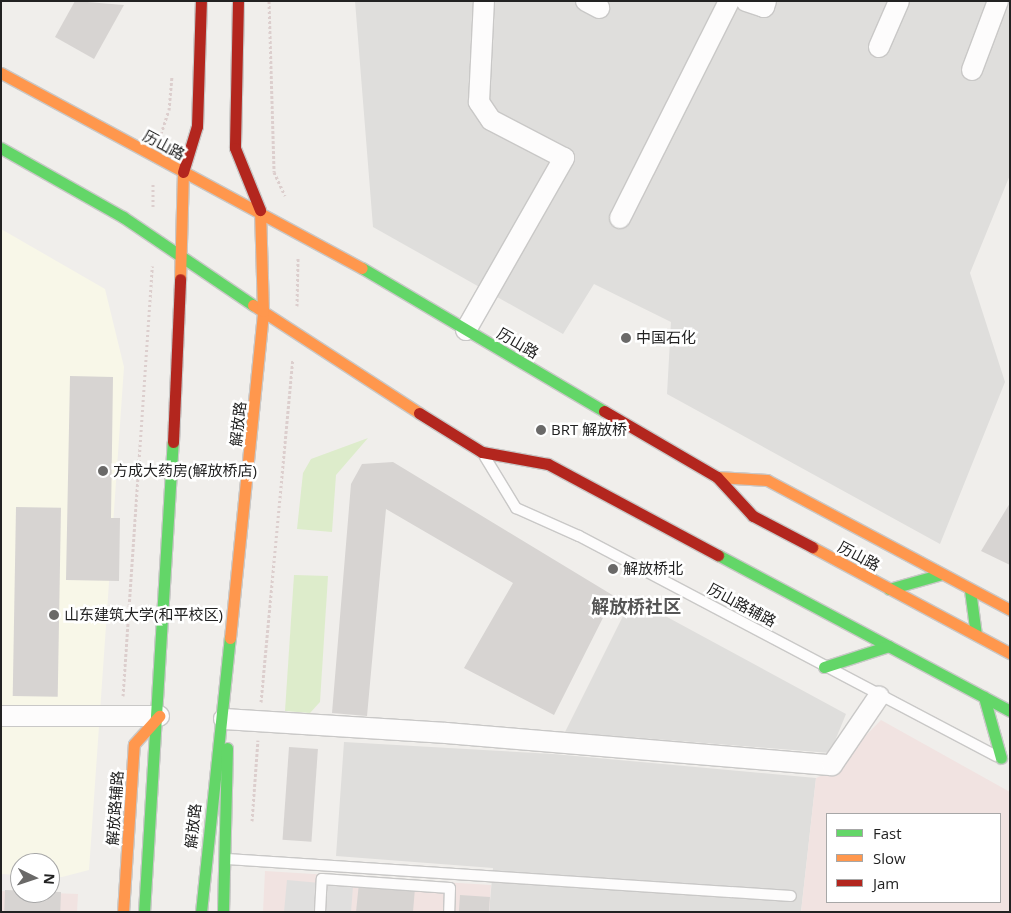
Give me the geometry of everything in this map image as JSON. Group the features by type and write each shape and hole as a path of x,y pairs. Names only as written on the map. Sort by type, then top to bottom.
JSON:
{"main road":[{"path":"144,912 159,716 182,257 183,172 197,126 201,1"},
{"name":"解放路","path":"201,912 208,823 224,719 262,311 260,210 235,148 238,1"},
{"name":"历山路","path":"1,73 183,172 260,210 717,477 753,516 1010,653"},
{"path":"1,148 123,217 334,361 482,452 548,464 1010,711"},
{"path":"717,477 767,480 1010,610"},
{"path":"889,589 942,574"},
{"path":"970,590 976,635"},
{"path":"824,667 889,646"},
{"path":"984,697 1006,758"},
{"name":"解放路辅路","path":"122,912 134,744 159,716"},
{"path":"223,912 227,859 229,773 224,719"}],"street":[{"path":"466,330 564,158 491,120 480,102 484,1"},
{"path":"620,218 730,1"},
{"path":"746,1 764,7 766,1"},
{"path":"879,47 899,1"},
{"path":"972,70 998,1"},
{"path":"1005,1 1010,3"},
{"path":"224,719 457,733 832,766 879,696"},
{"path":"1,716 159,716"}],"lane":[{"name":"历山路辅路","path":"482,452 516,508 579,536 879,696 1006,758"},
{"path":"990,600 1010,598"},
{"path":"227,859 791,896"},
{"path":"320,912 322,878 450,888 449,912"}],"path":[{"path":"122,717 153,239 153,156 169,110 173,74"}],"shaded area":[{"path":"355,1 1010,1 1010,175 970,273 1005,382 940,544 667,394 671,322 594,284 563,334 373,227"},
{"name":"山东建筑大学(和平校区)","path":"1,229 105,289 124,367 89,870 60,877 60,853 10,853 10,874 1,874"},
{"path":"632,598 846,714 830,753 565,732"},
{"path":"881,720 1010,792 1010,912 801,912 816,778 830,772"},
{"path":"344,742 553,754 816,778 801,912 489,912 493,868 336,856"},
{"path":"265,871 491,885 489,912 263,912"},
{"path":"287,880 353,886 351,912 284,912"},
{"path":"1,891 10,891 10,903 60,903 60,893 78,894 77,912 1,912"}],"green space":[{"path":"368,438 336,475 332,532 297,529 303,473 311,459"},
{"path":"294,575 328,576 320,702 310,713 285,711"}],"building":[{"path":"75,1 124,5 94,59 55,37"},
{"path":"70,376 113,377 111,518 120,518 119,581 66,580"},
{"path":"393,462 614,596 554,715 464,668 513,583 386,509 367,716 332,713 351,484 362,464"},
{"path":"1010,503 1010,565 981,551"},
{"path":"16,507 61,508 58,697 13,696"},
{"path":"289,747 318,749 311,842 283,840"},
{"path":"359,883 415,888 413,912 356,912"},
{"path":"5,890 10,890 10,903 60,903 61,892 60,912 4,912"},
{"path":"460,895 490,897 489,912 459,912"}],"traffic: fast":[{"path":"1,148 123,217 253,305"},
{"path":"362,268 604,411"},
{"path":"144,912 173,442"},
{"path":"718,555 1010,711"},
{"path":"889,589 942,574"},
{"path":"970,590 976,635"},
{"path":"201,912 230,638"},
{"path":"824,667 889,646"},
{"path":"984,697 1001,758"},
{"path":"223,912 227,748"}],"traffic: slow":[{"path":"1,73 362,268"},
{"path":"180,279 183,172"},
{"path":"230,638 263,311 260,210"},
{"path":"253,305 419,413"},
{"path":"717,477 767,480 1010,610"},
{"path":"812,547 1010,653"},
{"path":"123,912 134,744 159,716"}],"traffic: jam":[{"path":"183,172 197,126 201,1"},
{"path":"238,1 235,148 260,210"},
{"path":"173,442 180,279"},
{"path":"604,411 717,477 753,516 812,547"},
{"path":"419,413 482,452 548,464 718,555"}],"place":[{"name":"中国石化","path":"626,338"},
{"name":"BRT 解放桥","path":"541,430"},
{"name":"方成大药房(解放桥店)","path":"103,471"},
{"name":"解放桥北","path":"613,569"},
{"name":"山东建筑大学(和平校区)","path":"54,615"}],"district":[{"name":"解放桥社区","path":"636,606"}]}
